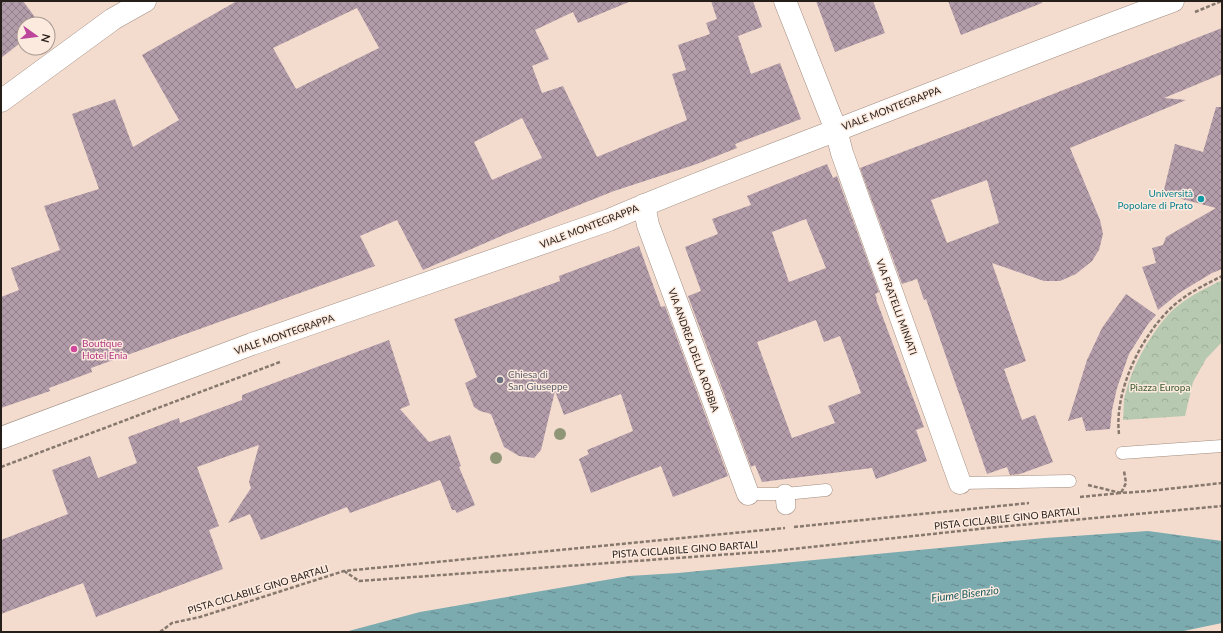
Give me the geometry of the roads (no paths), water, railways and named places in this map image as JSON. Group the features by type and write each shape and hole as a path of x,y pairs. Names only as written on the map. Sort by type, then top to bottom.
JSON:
{"street":[{"path":"1,100 113,20 145,1"},
{"name":"VIA FRATELLI MINIATI","path":"785,1 836,130 842,153 960,483"},
{"name":"VIALE MONTEGRAPPA","path":"1,438 252,344 609,220 1067,40 1173,1"},
{"name":"VIA ANDREA DELLA ROBBIA","path":"644,206 648,226 748,494"}],"lane":[{"path":"1122,453 1222,446"},
{"path":"960,483 1070,481"},
{"path":"748,494 786,499 826,490"}],"water":[{"name":"Fiume Bisenzio","path":"1148,531 1222,541 1222,623 1179,632 345,632 420,612 629,576 678,573 1045,538"}],"place":[{"name":"Università Popolare di Prato","path":"1201,199"},
{"name":"Boutique Hotel Enia","path":"74,349"},
{"name":"Chiesa di San Giuseppe","path":"500,380"}],"park label":[{"name":"Piazza Europa","path":"1160,387"}]}
